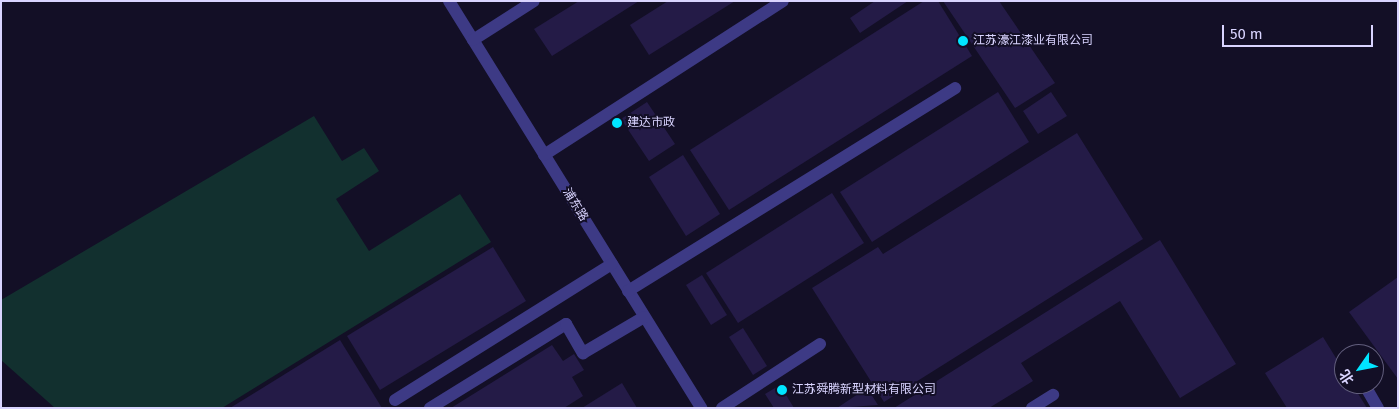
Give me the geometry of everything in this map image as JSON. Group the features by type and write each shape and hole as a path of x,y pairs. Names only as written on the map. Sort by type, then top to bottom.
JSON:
{"street":[{"name":"浦东路","path":"449,1 700,407"},
{"path":"473,40 534,1"},
{"path":"544,155 783,1"},
{"path":"628,291 955,88"},
{"path":"395,400 612,264"},
{"path":"430,408 566,324 583,353 644,317"},
{"path":"722,408 820,344"},
{"path":"1370,394 1378,408"},
{"path":"1032,408 1053,395"}],"green space":[{"path":"314,116 342,161 364,148 379,171 336,199 369,251 460,194 491,242 222,408 55,408 1,360 1,300"}],"building":[{"path":"579,1 639,1 552,56 534,29"},
{"path":"668,1 735,1 649,55 630,25"},
{"path":"875,1 908,1 860,33 850,18"},
{"path":"924,1 938,1 972,56 729,210 690,150"},
{"path":"943,1 999,1 1055,83 1015,108"},
{"path":"998,92 1029,142 872,242 840,192"},
{"path":"1051,92 1067,116 1038,134 1023,111"},
{"path":"647,102 675,144 649,161 621,119"},
{"path":"1077,133 1143,239 884,402 812,288 878,247 883,254"},
{"path":"683,155 720,214 686,236 649,177"},
{"path":"832,193 864,243 738,323 706,273"},
{"path":"1160,240 1236,364 1180,398 1120,301 1021,363 1033,381 989,408 894,408"},
{"path":"493,247 526,301 380,390 347,336"},
{"path":"702,275 727,315 711,325 686,285"},
{"path":"1398,277 1398,379 1384,360 1384,344 1372,344 1349,312"},
{"path":"743,328 767,366 753,375 729,337"},
{"path":"1323,337 1334,355 1334,394 1358,394 1367,408 1287,408 1265,373"},
{"path":"340,340 382,408 230,408"},
{"path":"552,345 563,361 574,354 584,370 572,377 583,396 564,408 451,408"},
{"path":"622,383 637,408 582,408"},
{"path":"780,385 794,408 774,408 765,394"},
{"path":"867,388 878,405 837,408"}],"place":[{"name":"江苏濠江漆业有限公司","path":"963,41"},
{"name":"建达市政","path":"617,123"},
{"name":"江苏舜腾新型材料有限公司","path":"782,390"}]}
